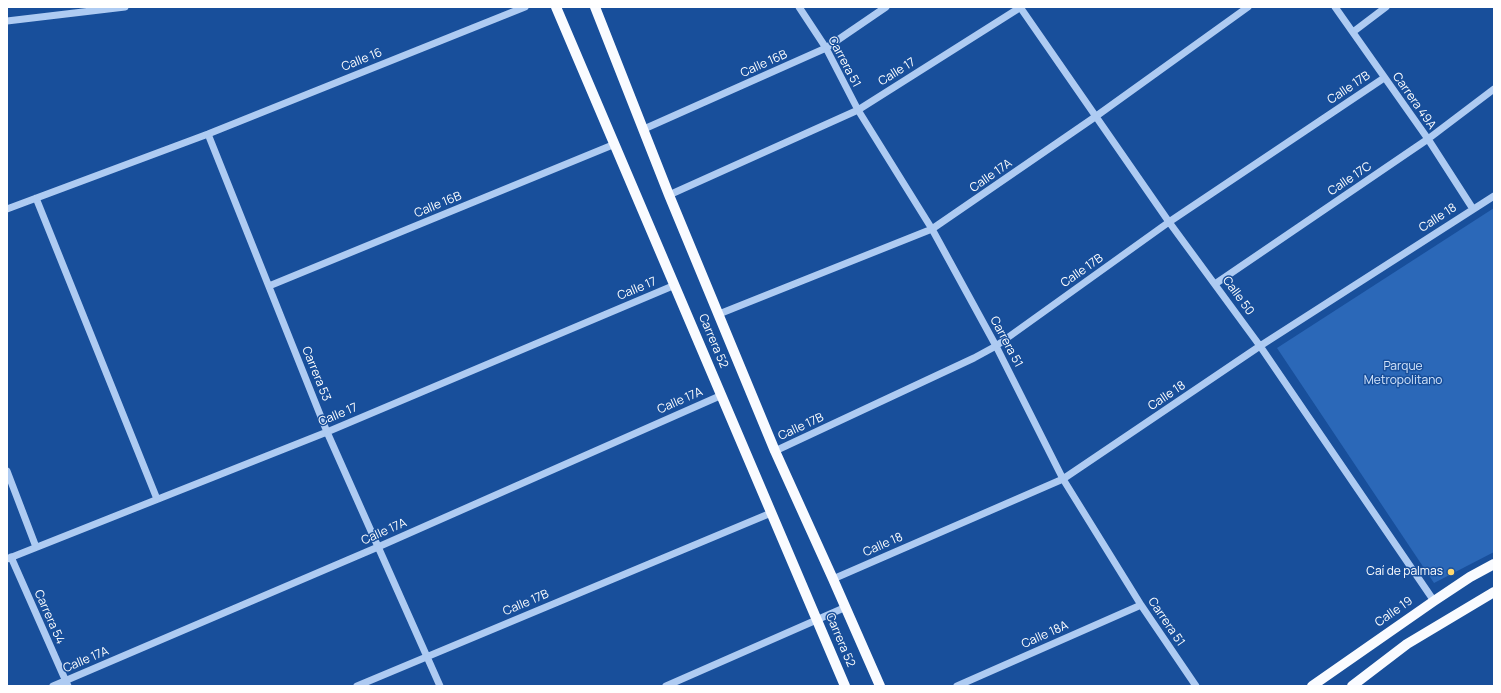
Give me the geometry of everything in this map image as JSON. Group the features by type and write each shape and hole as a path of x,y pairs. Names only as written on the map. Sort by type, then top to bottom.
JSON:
{"main road":[{"name":"Carrera 52","path":"556,7 845,686"},
{"name":"Carrera 52","path":"595,7 669,196 775,451 880,686"},
{"name":"Calle 19","path":"1312,686 1470,576 1494,564"},
{"path":"1352,686 1407,644 1494,592"}],"street":[{"path":"7,21 125,7"},
{"name":"Calle 16","path":"7,209 208,134 525,7"},
{"name":"Carrera 51","path":"799,7 826,48 858,110 932,229 996,346 1063,479 1141,605 1196,686"},
{"name":"Calle 16B","path":"644,130 826,48 886,7"},
{"name":"Calle 50","path":"1020,7 1169,222 1260,346 1434,601"},
{"name":"Calle 17","path":"669,196 858,110 1020,7"},
{"name":"Calle 17A","path":"719,314 932,229 1095,117 1248,7"},
{"name":"Carrera 49A","path":"1335,7 1428,139 1473,208"},
{"path":"1353,32 1386,7"},
{"name":"Calle 17B","path":"775,451 974,358 996,346 1169,222 1384,78"},
{"name":"Calle 17C","path":"1215,284 1428,139 1494,89"},
{"name":"Carrera 53","path":"208,134 327,432 440,686"},
{"name":"Calle 16B","path":"269,286 615,144"},
{"name":"Calle 18","path":"833,579 1063,479 1260,346 1473,208 1494,196"},
{"path":"36,198 157,499"},
{"name":"Calle 17","path":"9,558 327,432 675,285"},
{"name":"Calle 17A","path":"53,686 67,683 722,395"},
{"path":"7,471 36,547"},
{"name":"Calle 17B","path":"357,686 771,513"},
{"name":"Carrera 54","path":"9,558 67,683"},
{"name":"Calle 18A","path":"957,686 1141,605"},
{"path":"666,686 846,607"}],"green space":[{"name":"Parque Metropolitano","path":"1494,208 1494,552 1434,583 1277,348"}],"place":[{"name":"Caí de palmas","path":"1451,572"}]}
